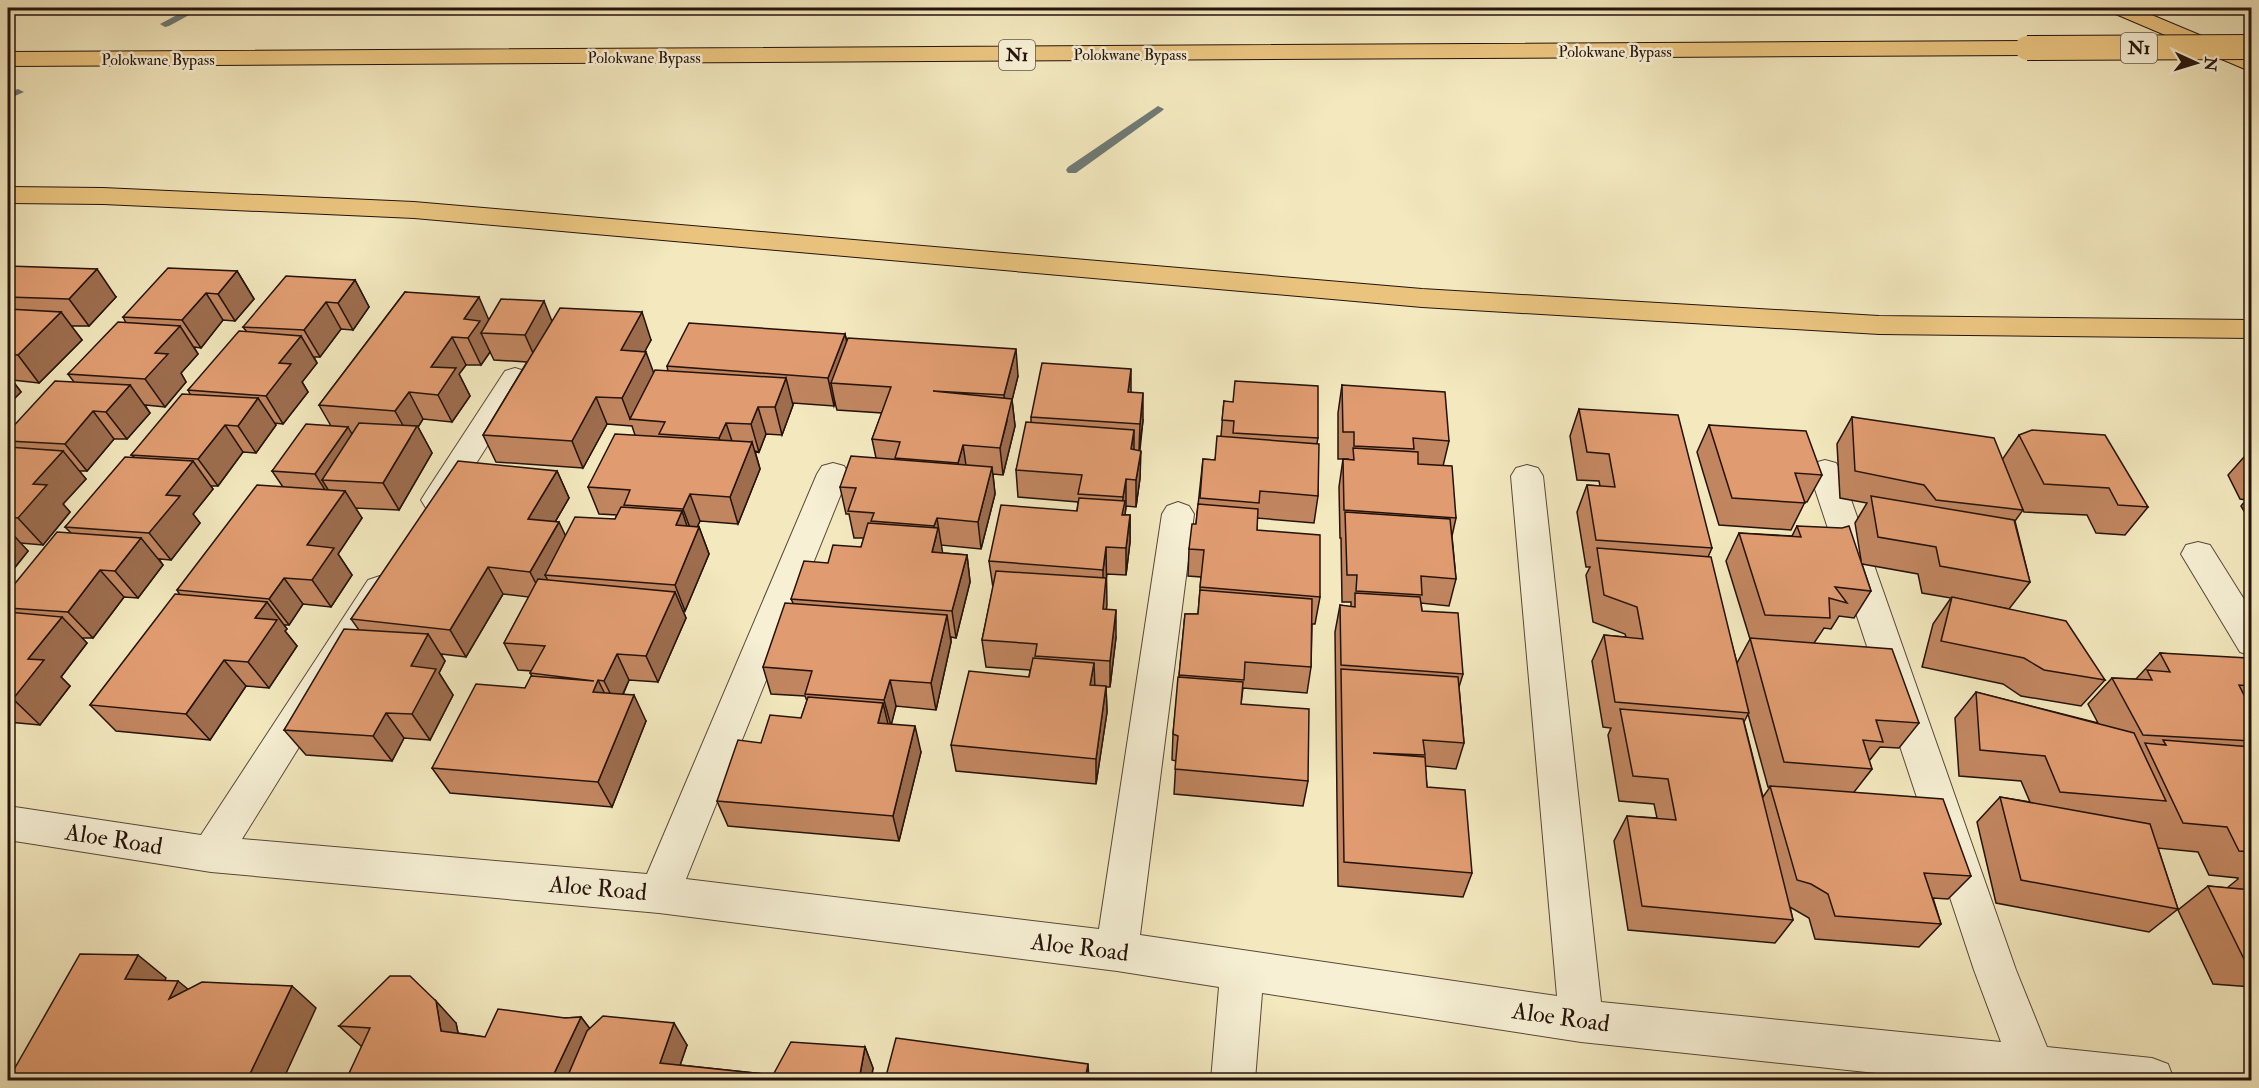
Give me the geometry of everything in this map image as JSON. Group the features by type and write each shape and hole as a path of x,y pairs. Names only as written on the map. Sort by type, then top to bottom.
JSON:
{"main road":[{"path":"2118,8 2252,65"},
{"name":"Polokwane Bypass","path":"8,59 2252,47"},
{"path":"8,195 103,196 414,210 1434,298 1879,325 2252,329"}],"street":[{"path":"420,526 515,378"},
{"path":"1825,471 1995,970 2033,1068"},
{"path":"659,894 833,474"},
{"path":"1527,476 1581,1021"},
{"path":"1117,951 1178,514"},
{"path":"2198,554 2252,642"},
{"path":"211,854 395,566"},
{"name":"Aloe Road","path":"8,823 211,854 659,894 1117,951 1581,1021 2152,1080"},
{"path":"1233,1080 1242,969"}],"building":[{"path":"8,266 97,269 69,299 8,297"},
{"path":"168,268 237,271 218,294 206,293 182,320 123,317"},
{"path":"286,276 355,280 338,303 326,302 304,330 243,327"},
{"path":"405,292 479,297 464,319 480,321 468,338 452,337 431,367 456,368 438,395 409,392 395,411 319,405"},
{"path":"501,299 544,301 525,335 481,333"},
{"path":"560,308 642,312 621,350 646,352 622,398 596,397 572,441 483,435"},
{"path":"8,309 61,312 18,355 8,354"},
{"path":"118,322 180,326 155,353 168,354 145,379 68,374"},
{"path":"689,323 845,334 828,378 667,366"},
{"path":"239,331 301,336 279,363 291,364 266,396 188,390"},
{"path":"848,338 1016,349 1004,395 933,391 1012,399 1000,448 963,445 958,463 895,458 900,442 872,439 891,387 831,383"},
{"path":"1042,363 1131,369 1128,392 1143,393 1140,424 1031,417"},
{"path":"655,370 786,378 775,407 758,407 751,424 726,423 719,438 659,434 665,422 630,419"},
{"path":"55,381 130,385 106,412 93,411 65,444 8,441 8,432"},
{"path":"1235,381 1318,386 1318,438 1233,433 1234,421 1222,420 1224,401 1233,402"},
{"path":"1342,385 1445,392 1449,441 1413,438 1414,449 1354,446 1354,432 1343,432"},
{"path":"182,394 258,398 238,426 225,425 198,459 131,455"},
{"path":"1579,409 1678,415 1712,548 1596,540 1587,485 1615,487 1609,454 1587,452"},
{"path":"1852,417 1994,438 2023,510 1936,500 1924,485 1855,471"},
{"path":"1026,422 1134,430 1131,449 1141,451 1136,480 1126,479 1123,497 1078,494 1082,475 1016,470"},
{"path":"359,423 417,426 383,483 322,480"},
{"path":"306,424 348,427 315,474 272,471"},
{"path":"1709,425 1806,431 1822,475 1795,473 1805,503 1732,498"},
{"path":"2032,430 2105,435 2148,507 2118,505 2109,488 2044,484 2019,435"},
{"path":"615,434 752,442 730,497 690,494 683,509 624,505 630,490 588,487"},
{"path":"1217,436 1319,444 1318,496 1260,491 1259,503 1200,498 1203,459 1215,460"},
{"path":"8,447 63,451 33,484 47,485 18,518 8,517"},
{"path":"1353,448 1418,452 1418,464 1452,466 1456,518 1344,510 1343,459 1354,460"},
{"path":"851,456 992,467 978,522 937,518 934,526 871,521 874,513 848,511 856,488 840,487"},
{"path":"125,457 193,461 166,495 180,496 149,533 65,527"},
{"path":"458,461 557,471 528,519 559,522 530,572 488,567 450,630 351,619"},
{"path":"257,485 345,491 307,545 334,548 312,580 284,578 269,599 177,590"},
{"path":"1871,496 2014,520 2030,582 1940,566 1936,547 1878,537"},
{"path":"1079,498 1125,501 1122,515 1130,515 1126,548 1106,547 1103,570 989,561 1001,505 1077,511"},
{"path":"1198,504 1258,509 1257,530 1320,535 1320,597 1200,587 1204,550 1189,549 1192,524 1196,524"},
{"path":"621,507 682,511 676,525 699,527 675,585 545,575 575,517 615,519"},
{"path":"1345,512 1450,519 1456,579 1421,576 1422,595 1356,591 1357,575 1347,575"},
{"path":"868,523 938,528 932,552 967,555 952,611 791,599 804,561 828,563 833,545 861,547"},
{"path":"1797,526 1842,528 1849,526 1871,591 1835,587 1847,603 1829,598 1830,618 1765,615 1739,533 1801,537"},
{"path":"57,532 141,538 115,571 100,570 68,612 8,608 8,592"},
{"path":"1597,548 1711,557 1749,713 1615,702 1604,635 1643,639 1637,607 1604,595"},
{"path":"996,571 1106,578 1103,609 1116,610 1110,661 1035,656 1037,644 982,640"},
{"path":"538,579 675,592 646,656 617,654 604,681 598,680 593,692 634,695 598,782 432,768 476,684 525,688 531,676 594,681 530,673 545,646 504,643"},
{"path":"1200,590 1312,599 1311,667 1245,662 1244,680 1179,675 1185,614 1198,614"},
{"path":"1355,593 1420,597 1422,611 1458,613 1463,674 1341,665 1340,605 1355,607"},
{"path":"175,594 267,602 255,618 277,620 248,662 224,660 186,714 90,705"},
{"path":"1952,597 2066,621 2105,680 2044,670 2024,658 1941,641"},
{"path":"785,603 947,615 931,683 890,680 884,700 805,694 812,671 763,667"},
{"path":"8,612 62,617 28,659 44,660 13,699 8,698"},
{"path":"344,629 428,634 411,666 436,669 412,714 386,713 373,736 284,730"},
{"path":"1750,638 1892,649 1919,723 1876,720 1883,742 1863,740 1872,769 1784,762"},
{"path":"2160,653 2248,658 2252,663 2252,686 2239,685 2245,697 2252,697 2252,741 2143,735 2112,678 2152,680 2147,670 2170,672"},
{"path":"1033,658 1094,663 1090,685 1106,686 1096,759 951,745 969,671 1029,677"},
{"path":"1341,669 1458,677 1464,743 1423,740 1425,755 1373,753 1425,757 1427,787 1465,790 1472,873 1344,862"},
{"path":"1178,677 1243,682 1241,704 1309,709 1308,781 1175,769 1178,736 1173,734"},
{"path":"1976,692 2134,733 2166,801 2060,792 2045,756 1980,750"},
{"path":"808,697 883,703 878,723 915,726 893,816 717,801 738,740 761,743 770,715 801,718"},
{"path":"1620,709 1743,719 1793,920 1642,906 1627,816 1676,820 1668,779 1633,776"},
{"path":"2163,740 2252,747 2252,852 2239,851 2227,827 2183,823 2145,743 2166,745"},
{"path":"1770,786 1943,799 1971,876 1924,873 1941,924 1835,916 1828,894 1811,884 1797,880"},
{"path":"2000,797 2150,824 2178,909 2021,880"},
{"path":"2208,886 2252,890 2252,962 2245,961"},
{"path":"80,954 138,955 125,979 178,981 169,999 202,982 292,986 247,1080 8,1080"},
{"path":"390,976 410,976 436,1001 441,1031 485,1037 498,1009 565,1018 581,1017 551,1080 346,1080 370,1028 339,1026"},
{"path":"603,1016 674,1023 660,1063 773,1075 791,1042 865,1047 859,1080 566,1080 587,1031"},
{"path":"896,1038 1088,1064 1085,1080 885,1080"},
{"path":"291,1078 317,1080 289,1080"}],"waterway":[{"path":"165,24 197,8"},
{"path":"8,96 18,92"},
{"path":"1072,170 1158,109"}]}
